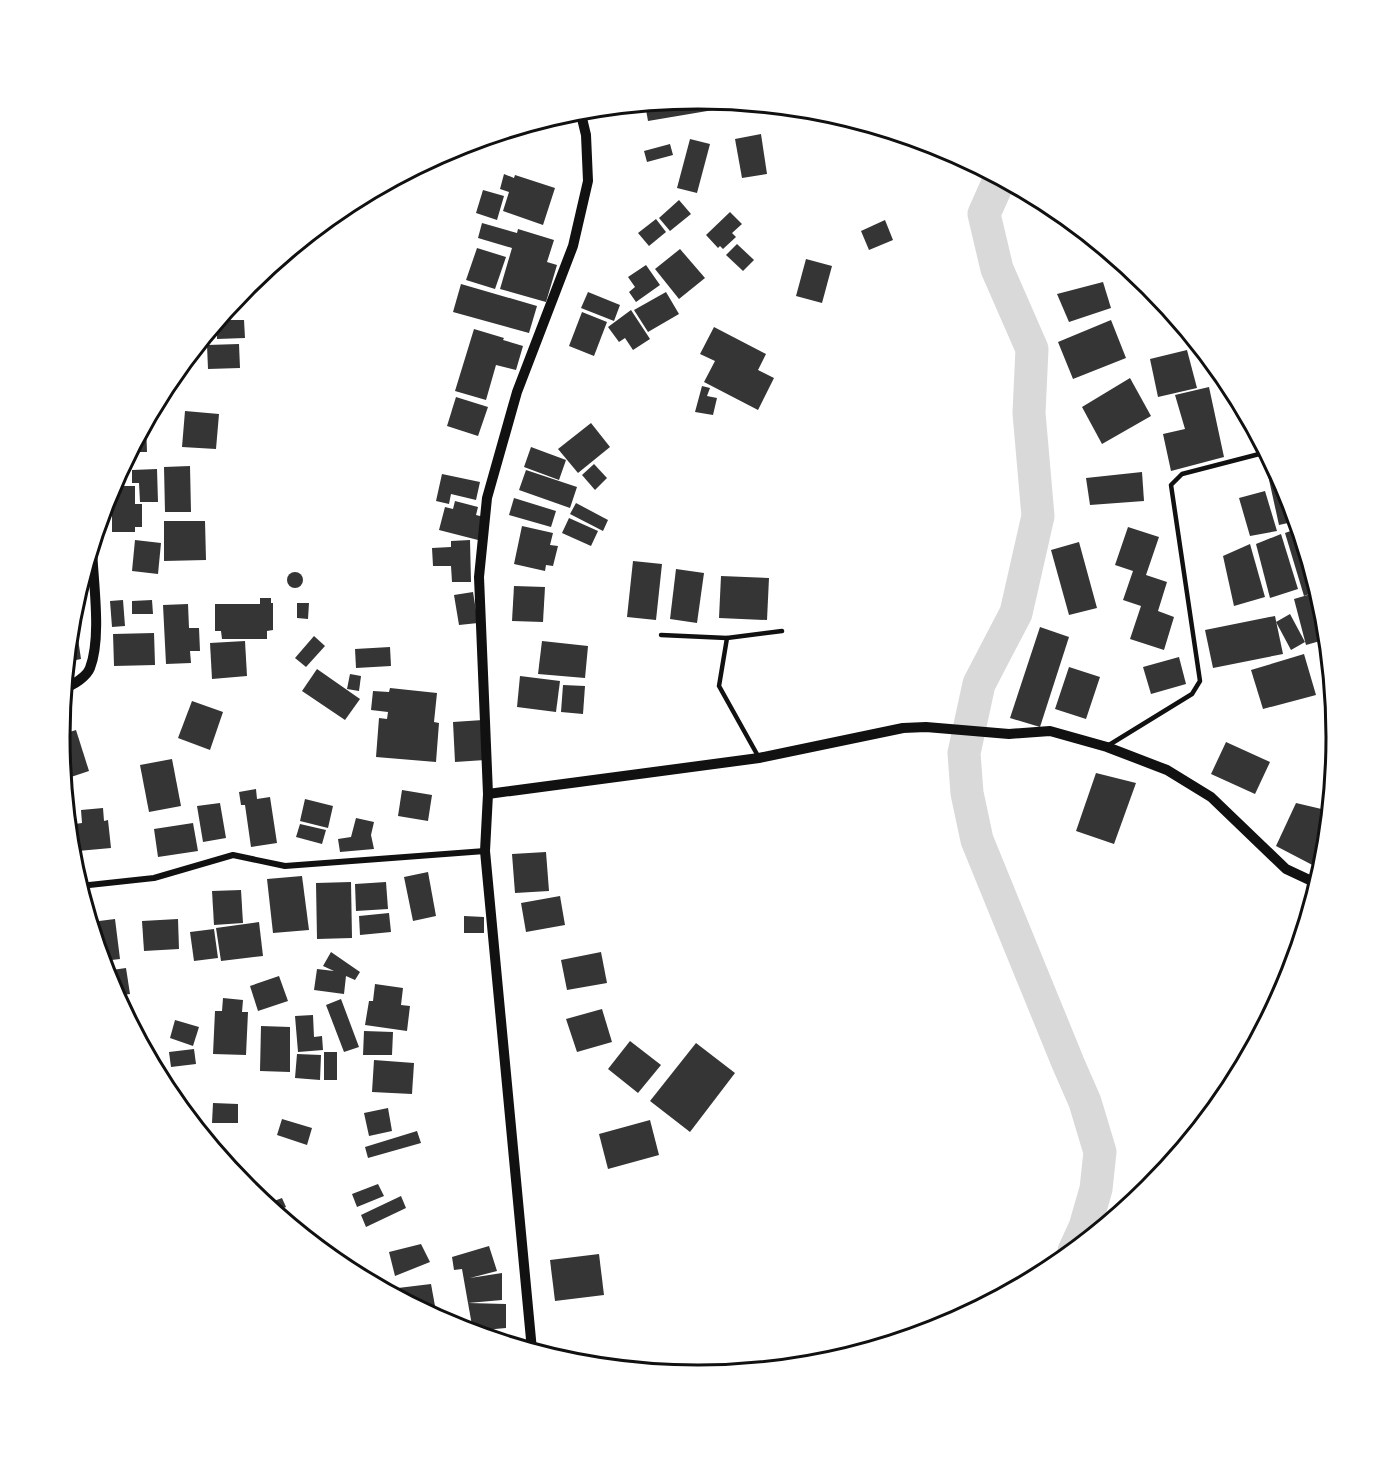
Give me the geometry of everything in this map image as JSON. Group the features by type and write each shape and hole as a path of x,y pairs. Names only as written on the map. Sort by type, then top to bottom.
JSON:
{"street":[{"path":"531,1343 485,851 488,795 479,577 488,498 517,392 573,246 588,181 586,135 582,120"},
{"path":"73,683 90,670 96,641 93,571"},
{"path":"488,795 759,758 903,728 926,727 1009,734 1050,731 1107,747 1167,770 1211,797 1286,869 1309,880"},
{"path":"89,885 154,878 233,855 285,866 485,851"}],"lane":[{"path":"1107,747 1192,694 1200,681 1171,485 1182,474 1259,454"},
{"path":"661,635 727,638 782,631"},
{"path":"727,638 719,686 759,758"}],"building":[{"path":"716,109 648,121 646,111"},
{"path":"761,134 767,174 742,178 735,139"},
{"path":"690,139 710,144 697,193 677,188"},
{"path":"670,144 673,155 647,162 644,151"},
{"path":"504,174 514,178 515,175 555,188 543,225 503,211 509,192 500,189"},
{"path":"483,190 504,196 497,220 476,213"},
{"path":"679,200 691,214 670,231 659,218"},
{"path":"730,212 742,224 732,233 736,237 723,249 720,246 718,248 706,235"},
{"path":"656,219 666,232 649,246 638,233"},
{"path":"885,220 893,240 869,250 861,231"},
{"path":"482,223 517,233 518,229 554,240 547,262 557,265 546,302 500,289 512,248 478,238"},
{"path":"737,244 754,260 743,271 726,255"},
{"path":"477,248 506,257 495,289 466,280"},
{"path":"680,249 705,278 679,299 655,269"},
{"path":"806,259 832,266 822,303 796,296"},
{"path":"646,265 660,285 636,302 629,292 635,287 628,277"},
{"path":"1103,282 1111,308 1069,322 1057,294"},
{"path":"461,284 537,306 529,333 453,312"},
{"path":"588,292 620,305 614,321 581,308"},
{"path":"666,292 679,314 648,332 634,310"},
{"path":"631,310 650,339 633,350 625,338 619,342 608,327"},
{"path":"582,312 607,322 594,356 569,346"},
{"path":"229,320 244,320 245,338 217,339 217,334"},
{"path":"1111,320 1126,358 1073,379 1058,342"},
{"path":"714,327 766,354 758,370 774,378 758,410 704,382 715,361 700,354"},
{"path":"474,329 523,346 516,370 496,365 486,400 455,391"},
{"path":"239,344 240,368 208,369 208,345"},
{"path":"1187,350 1197,388 1158,397 1150,359"},
{"path":"1130,378 1151,416 1102,444 1082,407"},
{"path":"702,386 710,388 707,396 717,398 713,415 695,412"},
{"path":"1209,387 1224,457 1171,471 1163,434 1185,429 1175,395"},
{"path":"456,397 488,407 478,436 447,426"},
{"path":"185,411 219,414 216,449 182,447"},
{"path":"591,423 610,447 578,473 558,449"},
{"path":"147,438 147,452 139,452"},
{"path":"531,447 566,460 559,480 524,467"},
{"path":"594,464 607,478 595,490 582,475"},
{"path":"190,466 191,512 165,512 164,467"},
{"path":"157,469 158,502 140,502 139,483 132,483 132,470"},
{"path":"526,470 577,487 570,508 519,490"},
{"path":"1267,470 1289,523 1279,525"},
{"path":"1142,472 1144,501 1090,505 1086,478"},
{"path":"442,474 480,482 476,500 451,494 449,504 436,501"},
{"path":"123,486 135,486 135,504 142,504 142,527 135,527 135,532 112,532 112,513"},
{"path":"1265,491 1277,531 1250,536 1239,498"},
{"path":"514,498 556,511 551,527 509,515"},
{"path":"455,501 478,507 476,515 484,517 478,540 439,530 445,507 453,509"},
{"path":"576,503 608,520 603,531 570,514"},
{"path":"569,518 598,531 591,546 562,533"},
{"path":"164,521 205,521 206,560 164,561"},
{"path":"522,526 553,533 550,545 558,546 553,566 546,565 545,571 514,564"},
{"path":"1128,527 1159,537 1146,575 1167,582 1158,611 1174,617 1164,650 1130,639 1141,606 1123,600 1133,571 1115,565"},
{"path":"1291,531 1305,574 1310,594 1304,596 1285,533"},
{"path":"1281,534 1298,589 1270,598 1256,544"},
{"path":"135,540 161,543 158,574 132,571"},
{"path":"470,540 471,582 452,582 451,566 433,566 432,548 451,547 451,541"},
{"path":"1079,542 1097,608 1069,615 1051,550"},
{"path":"1250,544 1265,597 1234,606 1223,556"},
{"path":"633,561 662,564 656,620 627,617"},
{"path":"676,569 704,573 697,623 670,619"},
{"path":"292,572 298,572 303,580 301,586 292,588 287,583 287,577"},
{"path":"721,576 769,578 767,620 719,618"},
{"path":"514,586 545,587 543,622 512,621"},
{"path":"473,592 478,623 459,625 454,595"},
{"path":"1310,594 1319,641 1306,645 1294,599"},
{"path":"260,598 271,598 271,603 273,603 273,630 267,631 267,639 222,639 221,631 215,631 215,604 260,604"},
{"path":"123,600 125,626 112,627 110,601"},
{"path":"152,600 153,614 132,614 132,601"},
{"path":"297,603 309,603 308,619 297,618"},
{"path":"188,604 189,628 199,628 200,651 190,651 191,663 166,664 163,605"},
{"path":"1290,614 1305,642 1291,650 1276,622"},
{"path":"1275,616 1283,654 1213,668 1205,630"},
{"path":"1040,627 1069,637 1040,727 1010,718"},
{"path":"154,633 155,665 114,666 113,634"},
{"path":"314,636 325,646 306,667 295,658"},
{"path":"78,641 81,659 75,660"},
{"path":"245,641 247,676 212,679 210,643"},
{"path":"542,641 588,646 585,678 538,674"},
{"path":"390,647 391,666 356,668 355,649"},
{"path":"1304,654 1316,695 1263,709 1251,670"},
{"path":"1179,657 1186,684 1151,694 1143,667"},
{"path":"1069,667 1100,677 1086,719 1055,709"},
{"path":"317,669 360,699 345,720 302,691"},
{"path":"350,674 361,676 359,691 347,689"},
{"path":"520,676 560,681 556,712 517,707"},
{"path":"563,685 585,686 583,714 561,712"},
{"path":"390,688 437,693 434,722 439,723 436,762 376,757 379,718 387,719 388,712 371,710 373,691 389,692"},
{"path":"192,701 223,712 210,750 178,738"},
{"path":"483,720 485,760 455,762 453,722"},
{"path":"76,730 89,771 72,777 70,737 70,732"},
{"path":"1226,742 1270,762 1255,794 1211,774"},
{"path":"172,759 181,806 149,812 140,765"},
{"path":"1096,773 1136,783 1114,844 1076,831"},
{"path":"256,789 257,799 270,797 277,843 251,847 245,805 241,805 239,792"},
{"path":"402,790 432,795 428,821 398,816"},
{"path":"305,799 333,806 328,828 300,821"},
{"path":"220,803 226,838 203,842 197,806"},
{"path":"1296,803 1322,809 1313,865 1276,846"},
{"path":"103,808 104,821 108,820 111,848 81,851 77,824 82,823 81,810"},
{"path":"356,818 374,822 371,835 374,849 340,852 338,839 351,837"},
{"path":"193,823 198,851 158,857 154,829"},
{"path":"300,824 326,830 322,844 296,837"},
{"path":"546,852 549,891 515,893 512,854"},
{"path":"428,872 436,916 413,921 404,877"},
{"path":"302,876 309,930 273,933 267,879"},
{"path":"351,882 352,938 317,939 316,883"},
{"path":"386,882 388,909 356,911 355,884"},
{"path":"241,890 243,923 214,925 212,891"},
{"path":"560,896 565,925 526,932 521,903"},
{"path":"389,913 391,932 360,935 359,916"},
{"path":"464,916 484,917 484,933 464,933"},
{"path":"115,919 120,959 112,960 98,921"},
{"path":"178,919 179,949 144,951 142,921"},
{"path":"259,922 263,956 221,961 216,928"},
{"path":"214,929 218,958 194,961 190,932"},
{"path":"331,952 360,972 355,980 346,976 344,994 314,990 317,969 334,971 323,966"},
{"path":"601,952 607,983 567,990 561,960"},
{"path":"126,968 130,994 126,995 115,970"},
{"path":"279,976 288,1001 258,1011 250,986"},
{"path":"375,984 403,988 401,1005 410,1006 407,1031 365,1025 369,1001 373,1001"},
{"path":"223,998 243,1000 242,1012 248,1012 246,1055 213,1054 215,1011 222,1011"},
{"path":"341,999 359,1047 344,1052 326,1005"},
{"path":"602,1009 612,1042 577,1052 566,1019"},
{"path":"313,1015 314,1037 322,1036 323,1050 298,1052 295,1016"},
{"path":"175,1020 199,1027 193,1046 170,1038"},
{"path":"261,1026 290,1027 290,1072 260,1071"},
{"path":"364,1031 393,1032 392,1055 363,1055"},
{"path":"630,1041 661,1065 638,1093 608,1069"},
{"path":"696,1043 735,1073 690,1132 650,1101"},
{"path":"194,1049 196,1064 171,1067 169,1052"},
{"path":"324,1052 337,1052 337,1080 324,1080"},
{"path":"297,1054 321,1055 320,1080 295,1078"},
{"path":"374,1060 414,1063 412,1094 372,1092"},
{"path":"213,1103 238,1104 238,1123 212,1123"},
{"path":"388,1108 392,1131 369,1136 364,1113"},
{"path":"282,1119 312,1128 307,1145 277,1135"},
{"path":"650,1120 659,1155 608,1169 599,1134"},
{"path":"417,1131 421,1143 368,1158 365,1147"},
{"path":"378,1184 384,1196 357,1207 352,1194"},
{"path":"401,1196 406,1208 366,1227 361,1215"},
{"path":"282,1198 286,1207 283,1208 275,1201"},
{"path":"421,1244 430,1262 395,1276 389,1252"},
{"path":"489,1246 497,1271 470,1278 502,1273 502,1300 468,1303 462,1269 454,1270 452,1257"},
{"path":"599,1254 604,1295 555,1301 550,1260"},
{"path":"431,1284 435,1306 421,1300 398,1288"},
{"path":"468,1303 506,1304 506,1328 490,1329 471,1322"}],"waterway":[{"path":"997,185 984,214 997,269 1032,349 1029,413 1038,516 1016,613 979,684 964,753 967,793 977,840 1085,1102 1100,1152 1096,1189 1082,1235"}]}
